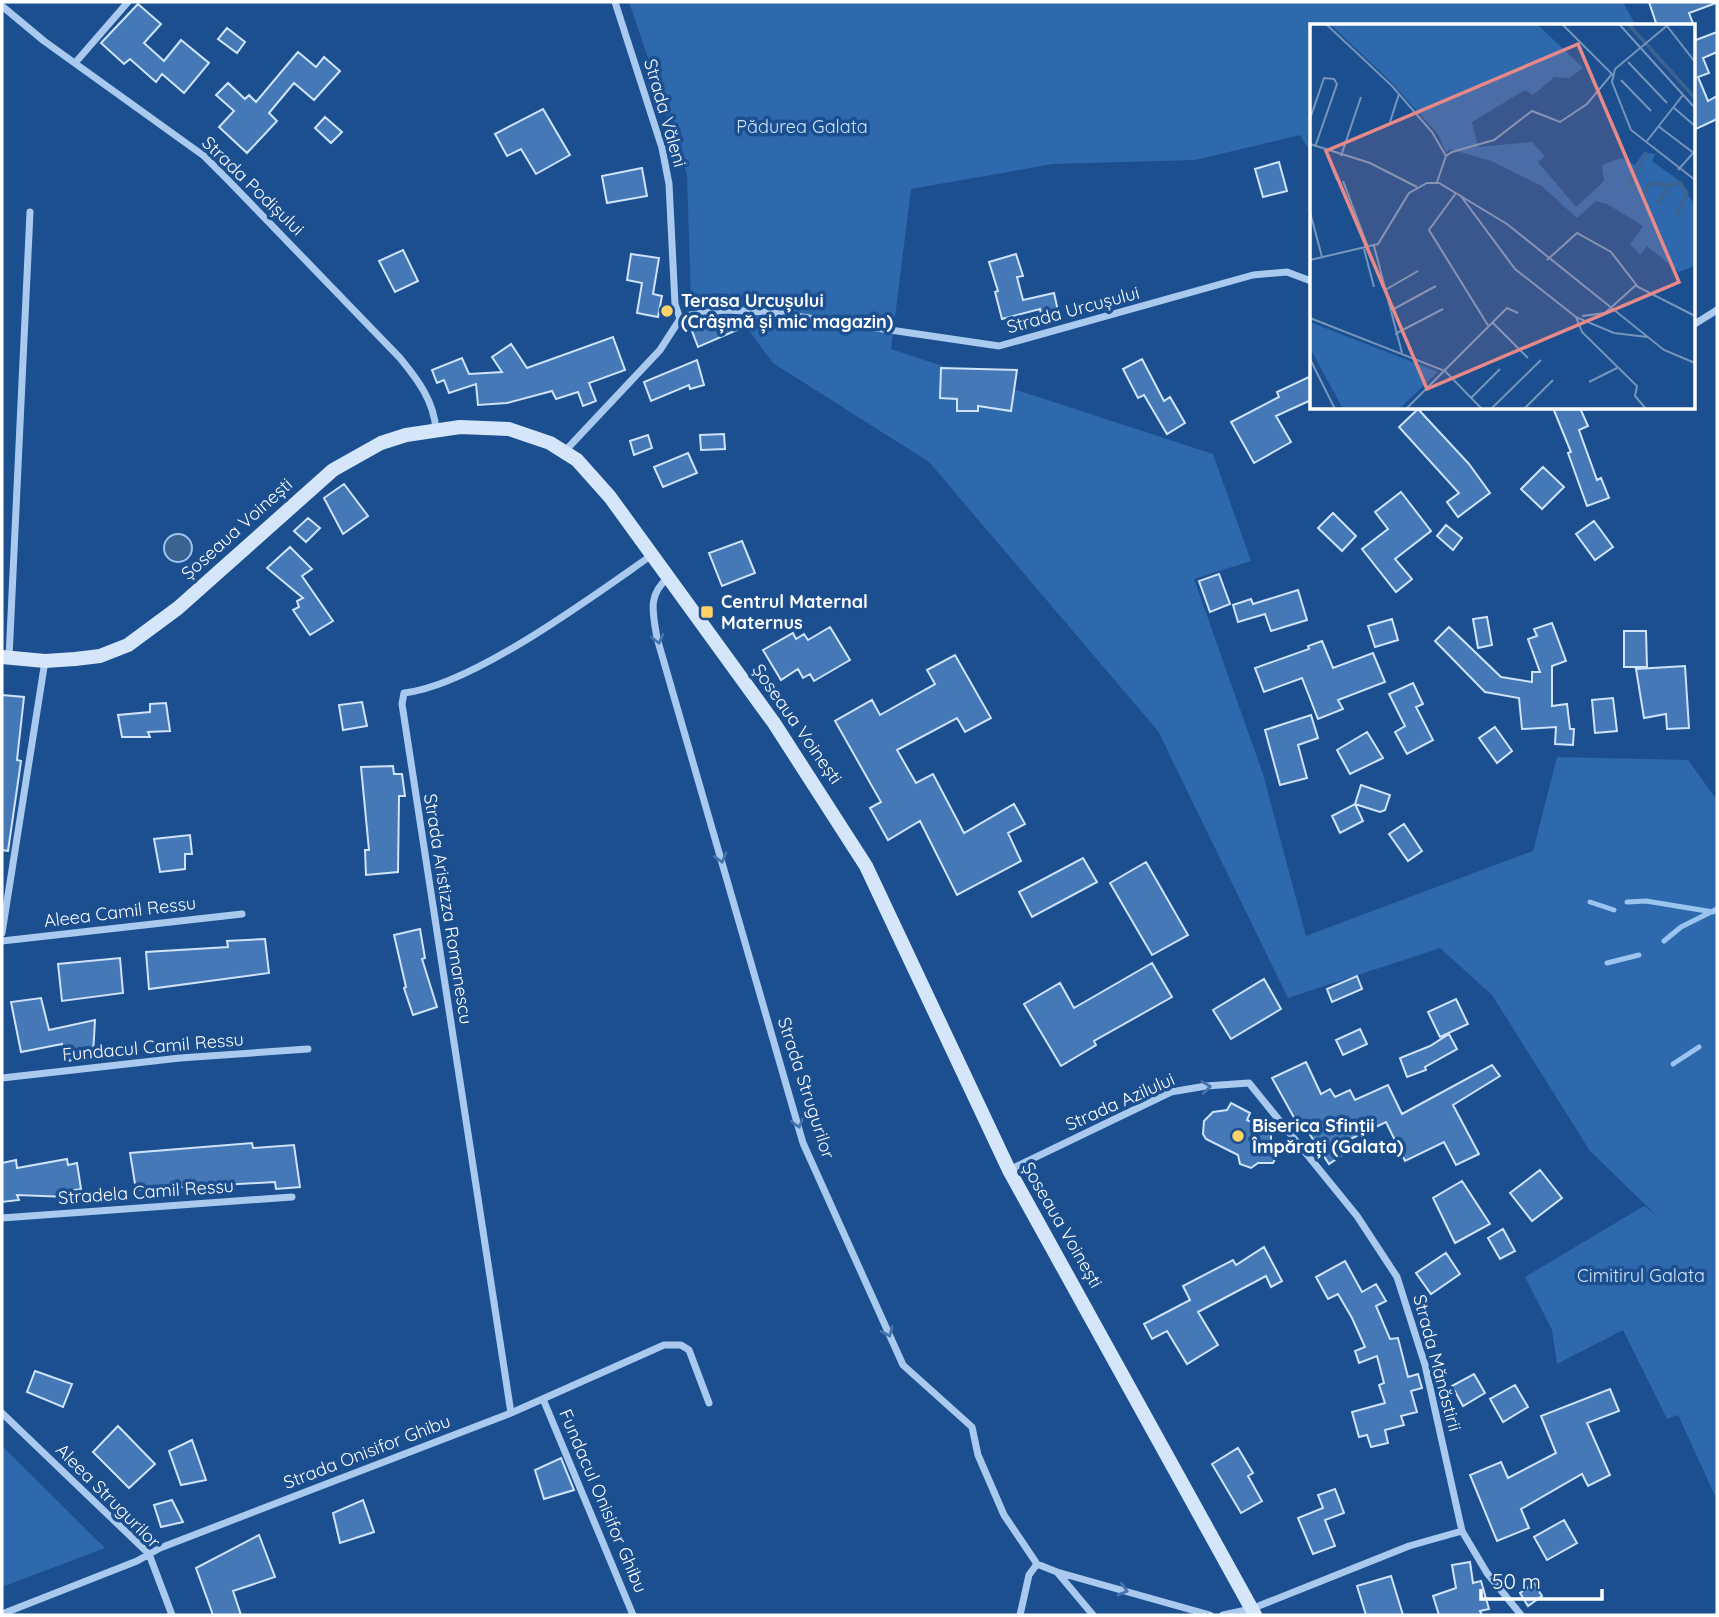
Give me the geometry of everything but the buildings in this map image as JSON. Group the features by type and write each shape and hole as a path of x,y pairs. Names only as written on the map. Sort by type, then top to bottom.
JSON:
{"main road":[{"name":"Șoseaua Voinești","path":"5,657 44,661 100,656 128,645 178,608 333,471 381,443 460,427 509,429 534,436 565,451 588,470 652,555 801,761 866,866 1009,1170 1253,1612"}],"street":[{"path":"75,63 128,2"},
{"name":"Strada Văleni","path":"615,2 662,148 669,184 675,303 680,319"},
{"name":"Strada Podișului","path":"2,6 75,63 204,156 400,358 421,385 435,415 436,430"},
{"path":"5,657 30,212"},
{"name":"Strada Urcușului","path":"680,319 724,310 768,312 999,346 1253,275 1287,272 1310,281"},
{"path":"1694,324 1717,310"},
{"path":"565,451 660,351 680,319"},
{"name":"Strada Aristizza Romanescu","path":"511,1413 402,704 404,693 418,692 464,675 652,555"},
{"name":"Strada Strugurilor","path":"668,578 656,588 652,603 657,638 803,1143 902,1365 972,1427 978,1455 1003,1515 1037,1564"},
{"path":"2,933 44,661"},
{"name":"Aleea Camil Ressu","path":"2,941 242,914"},
{"name":"Fundacul Camil Ressu","path":"2,1077 180,1058 308,1049"},
{"name":"Strada Azilului","path":"1009,1170 1171,1092 1249,1083"},
{"name":"Strada Mănăstirii","path":"1249,1083 1357,1216 1397,1277 1425,1365 1462,1531 1487,1573 1521,1615"},
{"name":"Stradela Camil Ressu","path":"2,1218 292,1197"},
{"name":"Strada Onisifor Ghibu","path":"2,1614 511,1413 673,1344 681,1345 694,1357 709,1403"},
{"name":"Fundacul Onisifor Ghibu","path":"543,1399 633,1615"},
{"name":"Aleea Strugurilor","path":"2,1413 149,1555 172,1615"},
{"path":"1223,1615 1253,1612 1409,1546 1462,1531"},
{"path":"1020,1615 1029,1575 1037,1564 1210,1615"},
{"path":"1057,1572 1093,1615"}],"green space":[{"name":"Pădurea Galata","path":"629,2 1623,2 1635,24 1310,24 1310,151 1300,135 1195,160 1053,164 911,189 891,349 1213,454 1251,561 1194,579 1263,774 1306,936 1533,851 1557,757 1688,760 1717,800 1717,1500 1678,1415 1667,1419 1623,1330 1557,1364 1552,1330 1525,1277 1644,1206 1657,1216 1590,1151 1492,995 1440,948 1288,998 1158,731 929,462 773,363 721,293 691,302 687,174"},
{"path":"2,1446 105,1548 2,1587"}],"shaded area":[{"path":"178,534 188,538 192,548 188,558 178,562 168,558 164,548 168,538"}],"waterway":[{"path":"1627,902 1646,901 1713,912"},
{"path":"1590,902 1614,910"},
{"path":"1664,941 1681,927 1717,909"},
{"path":"1607,963 1639,955"},
{"path":"1673,1064 1699,1047"}],"place":[{"name":"Terasa Urcușului (Crâșmă și mic magazin)","path":"667,311"},
{"name":"Centrul Maternal Maternus","path":"707,612"},
{"name":"Biserica Sfinții Împărați (Galata)","path":"1238,1136"}],"park label":[{"name":"Cimitirul Galata","path":"1641,1276"}]}
